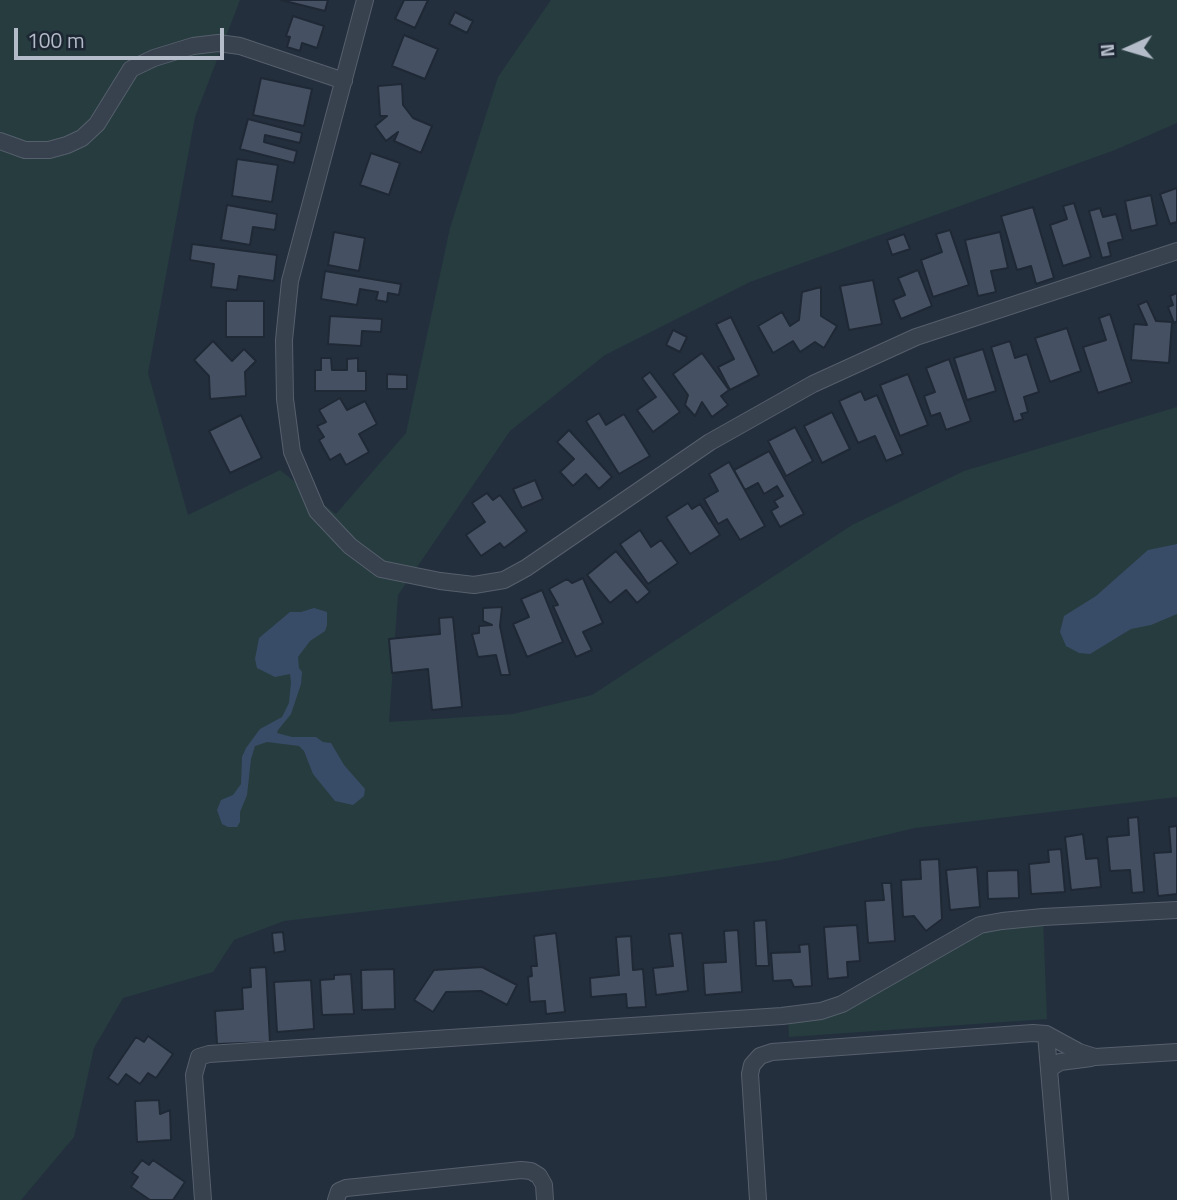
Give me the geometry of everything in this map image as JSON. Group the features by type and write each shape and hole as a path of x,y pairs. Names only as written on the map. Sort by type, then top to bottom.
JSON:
{"street":[{"path":"365,0 290,282 284,340 285,399 292,452 317,511 350,546 381,569 474,584 504,580 526,568 710,442 813,383 916,337 1177,251"},
{"path":"0,141 25,150 49,150 82,138 97,124 131,69 154,58 193,47 218,43 240,47 344,81"},
{"path":"203,1200 194,1075 200,1057 209,1054 769,1017 821,1011 842,1004 980,925 1043,917 1177,910"},
{"path":"1046,1034 1060,1200"},
{"path":"758,1200 750,1074 752,1065 761,1056 772,1052 1046,1034 1079,1052 1095,1057"},
{"path":"1049,1069 1060,1062 1095,1057 1177,1052"},
{"path":"336,1200 339,1191 346,1188 521,1170 540,1176 545,1200"}],"green space":[{"path":"0,0 240,0 195,117 148,373 188,515 280,470 336,514 406,433 450,228 498,77 551,0 1177,0 1177,123 1115,150 750,282 605,355 510,431 398,595 389,722 513,714 592,695 852,525 964,471 1177,407 1177,797 915,828 780,860 672,876 284,921 234,940 213,972 123,998 94,1048 74,1137 21,1200 0,1200"},
{"path":"1043,917 1047,1019 789,1037 788,1015 821,1011 980,925"}],"water":[{"path":"1177,544 1177,614 1151,625 1131,629 1090,654 1079,653 1066,646 1060,632 1064,616 1096,596 1148,550"},
{"path":"314,608 327,612 327,625 325,631 310,641 298,657 302,672 301,684 291,714 277,733 292,737 316,737 331,743 344,765 365,789 364,796 353,805 335,801 313,774 304,751 299,746 267,742 255,746 240,822 237,827 228,827 222,824 217,810 221,800 233,795 241,784 242,757 246,748 260,729 282,717 289,703 290,674 275,677 257,668 255,659 259,638 290,612"}],"building":[{"path":"281,0 328,0 325,11"},
{"path":"404,0 428,0 415,28 395,19"},
{"path":"455,12 473,21 467,33 449,24"},
{"path":"293,16 324,26 317,48 302,43 300,51 287,47 290,37 286,36"},
{"path":"404,35 438,49 425,79 392,66"},
{"path":"261,78 312,89 304,126 253,115"},
{"path":"402,84 403,105 413,118 432,126 421,153 394,141 398,132 386,141 375,126 387,116 380,116 378,86"},
{"path":"248,119 302,133 300,143 265,135 264,142 297,151 294,163 240,149"},
{"path":"371,153 400,163 389,195 360,185"},
{"path":"237,159 278,165 272,202 232,196"},
{"path":"1177,188 1177,222 1170,224 1160,194"},
{"path":"1151,195 1157,225 1131,231 1125,201"},
{"path":"1074,203 1091,257 1063,266 1050,225 1067,219 1063,206"},
{"path":"227,205 277,214 275,230 253,227 250,245 221,240"},
{"path":"1033,207 1054,278 1036,284 1031,266 1017,270 1001,216"},
{"path":"1100,208 1103,217 1116,214 1123,239 1108,243 1111,256 1102,258 1089,211"},
{"path":"950,230 969,285 933,297 921,260 942,252 936,234"},
{"path":"334,232 365,238 359,271 328,265"},
{"path":"1000,232 1008,268 991,271 996,292 978,296 965,240"},
{"path":"904,234 910,249 892,255 887,240"},
{"path":"192,244 277,255 274,281 239,276 237,290 211,287 214,264 190,260"},
{"path":"918,270 932,306 901,319 893,300 905,295 898,278"},
{"path":"325,271 401,284 399,295 388,293 387,302 376,300 378,292 360,289 357,305 321,299"},
{"path":"873,280 882,324 849,330 840,286"},
{"path":"821,287 821,316 837,326 824,348 815,342 800,352 793,341 773,353 758,326 782,312 790,326 799,320 802,292"},
{"path":"1177,293 1177,321 1174,323 1168,307 1173,305 1170,296"},
{"path":"226,301 264,301 264,337 226,337"},
{"path":"1147,301 1156,321 1172,322 1169,363 1131,360 1134,324 1147,325 1138,305"},
{"path":"1110,314 1132,382 1098,393 1083,347 1106,340 1099,318"},
{"path":"330,316 382,319 381,332 362,331 361,346 328,344"},
{"path":"731,317 759,375 730,390 718,367 734,359 716,324"},
{"path":"1067,328 1081,371 1050,382 1035,338"},
{"path":"673,330 687,337 680,352 666,345"},
{"path":"213,341 232,361 244,349 256,361 245,372 246,396 210,399 209,376 194,360"},
{"path":"1010,341 1015,358 1027,354 1039,392 1024,397 1028,412 1021,414 1023,419 1014,422 991,347"},
{"path":"983,349 996,391 967,400 954,358"},
{"path":"702,353 729,390 721,396 728,405 712,417 702,402 695,416 685,405 688,395 673,374"},
{"path":"321,358 331,358 332,370 347,370 347,359 358,358 358,371 366,371 366,391 315,391 315,370 321,370"},
{"path":"949,359 971,421 946,430 940,413 931,416 924,396 935,392 926,368"},
{"path":"650,372 680,412 653,432 637,410 656,397 642,378"},
{"path":"387,374 407,375 407,389 387,389"},
{"path":"908,374 928,425 900,436 880,385"},
{"path":"861,391 865,400 877,395 903,454 886,461 875,436 858,443 839,401"},
{"path":"340,398 347,410 365,401 377,424 359,434 369,452 346,465 340,454 330,460 319,440 324,437 317,426 326,422 319,410"},
{"path":"832,412 850,449 822,463 804,426"},
{"path":"599,413 606,425 624,414 650,456 619,474 586,421"},
{"path":"241,415 262,458 230,473 209,431"},
{"path":"795,427 813,461 786,476 768,441"},
{"path":"569,430 612,477 599,489 586,474 573,486 560,472 574,459 557,442"},
{"path":"769,451 804,514 780,527 771,511 778,507 774,501 783,496 777,486 764,494 758,483 745,490 734,470"},
{"path":"729,462 765,526 740,540 727,519 718,524 704,499 718,491 709,474"},
{"path":"535,480 543,499 522,508 513,489"},
{"path":"487,493 493,500 500,495 527,531 504,548 500,543 481,556 466,535 485,522 472,503"},
{"path":"688,503 692,509 700,504 720,535 690,554 666,517"},
{"path":"640,530 651,547 661,540 678,563 648,584 620,544"},
{"path":"616,551 650,592 637,603 626,590 610,603 587,575"},
{"path":"583,578 603,623 583,632 592,650 576,657 553,606 558,605 549,589 567,579 572,583"},
{"path":"542,590 563,642 527,657 513,624 529,617 521,599"},
{"path":"502,607 500,626 510,675 501,675 496,655 478,657 472,634 479,633 479,626 492,625 483,621 483,608"},
{"path":"453,617 462,707 432,710 428,669 392,673 389,639 440,634 439,618"},
{"path":"1138,817 1144,892 1132,893 1130,870 1110,871 1107,837 1129,835 1128,818"},
{"path":"1177,826 1177,894 1158,896 1154,853 1171,852 1169,827"},
{"path":"1083,834 1086,859 1098,858 1101,887 1071,890 1065,837"},
{"path":"1061,849 1065,892 1031,894 1029,864 1049,862 1048,850"},
{"path":"939,859 942,919 926,931 914,916 903,917 901,880 921,879 920,860"},
{"path":"977,867 980,907 950,910 946,870"},
{"path":"1018,870 1019,898 988,899 987,871"},
{"path":"882,883 891,883 895,941 868,943 865,901 884,900"},
{"path":"766,920 769,966 756,966 754,921"},
{"path":"857,925 860,961 847,962 848,977 828,979 824,927"},
{"path":"738,930 742,992 705,995 703,963 726,962 724,931"},
{"path":"283,932 285,951 274,953 272,933"},
{"path":"556,933 565,1012 546,1014 545,1001 530,1002 528,977 532,976 531,966 537,966 534,936"},
{"path":"682,933 688,991 656,995 653,968 673,966 669,934"},
{"path":"631,936 633,970 643,969 646,1007 627,1008 626,994 591,997 590,978 619,975 616,937"},
{"path":"809,944 812,986 794,987 791,980 773,981 771,953 800,952 799,945"},
{"path":"266,967 270,1042 217,1044 215,1011 243,1009 242,988 251,987 250,968"},
{"path":"482,967 517,985 507,1005 481,991 446,992 433,1012 414,1000 434,970"},
{"path":"394,969 395,1009 362,1010 361,970"},
{"path":"351,974 354,1014 322,1015 320,980 334,979 334,975"},
{"path":"311,980 314,1029 277,1032 274,982"},
{"path":"148,1036 173,1054 156,1078 148,1073 140,1084 126,1074 118,1085 108,1078 136,1037 144,1042"},
{"path":"159,1100 160,1114 170,1110 171,1140 137,1142 135,1101"},
{"path":"142,1160 149,1165 153,1160 185,1182 173,1200 150,1200 131,1187 138,1177 132,1173"}]}
